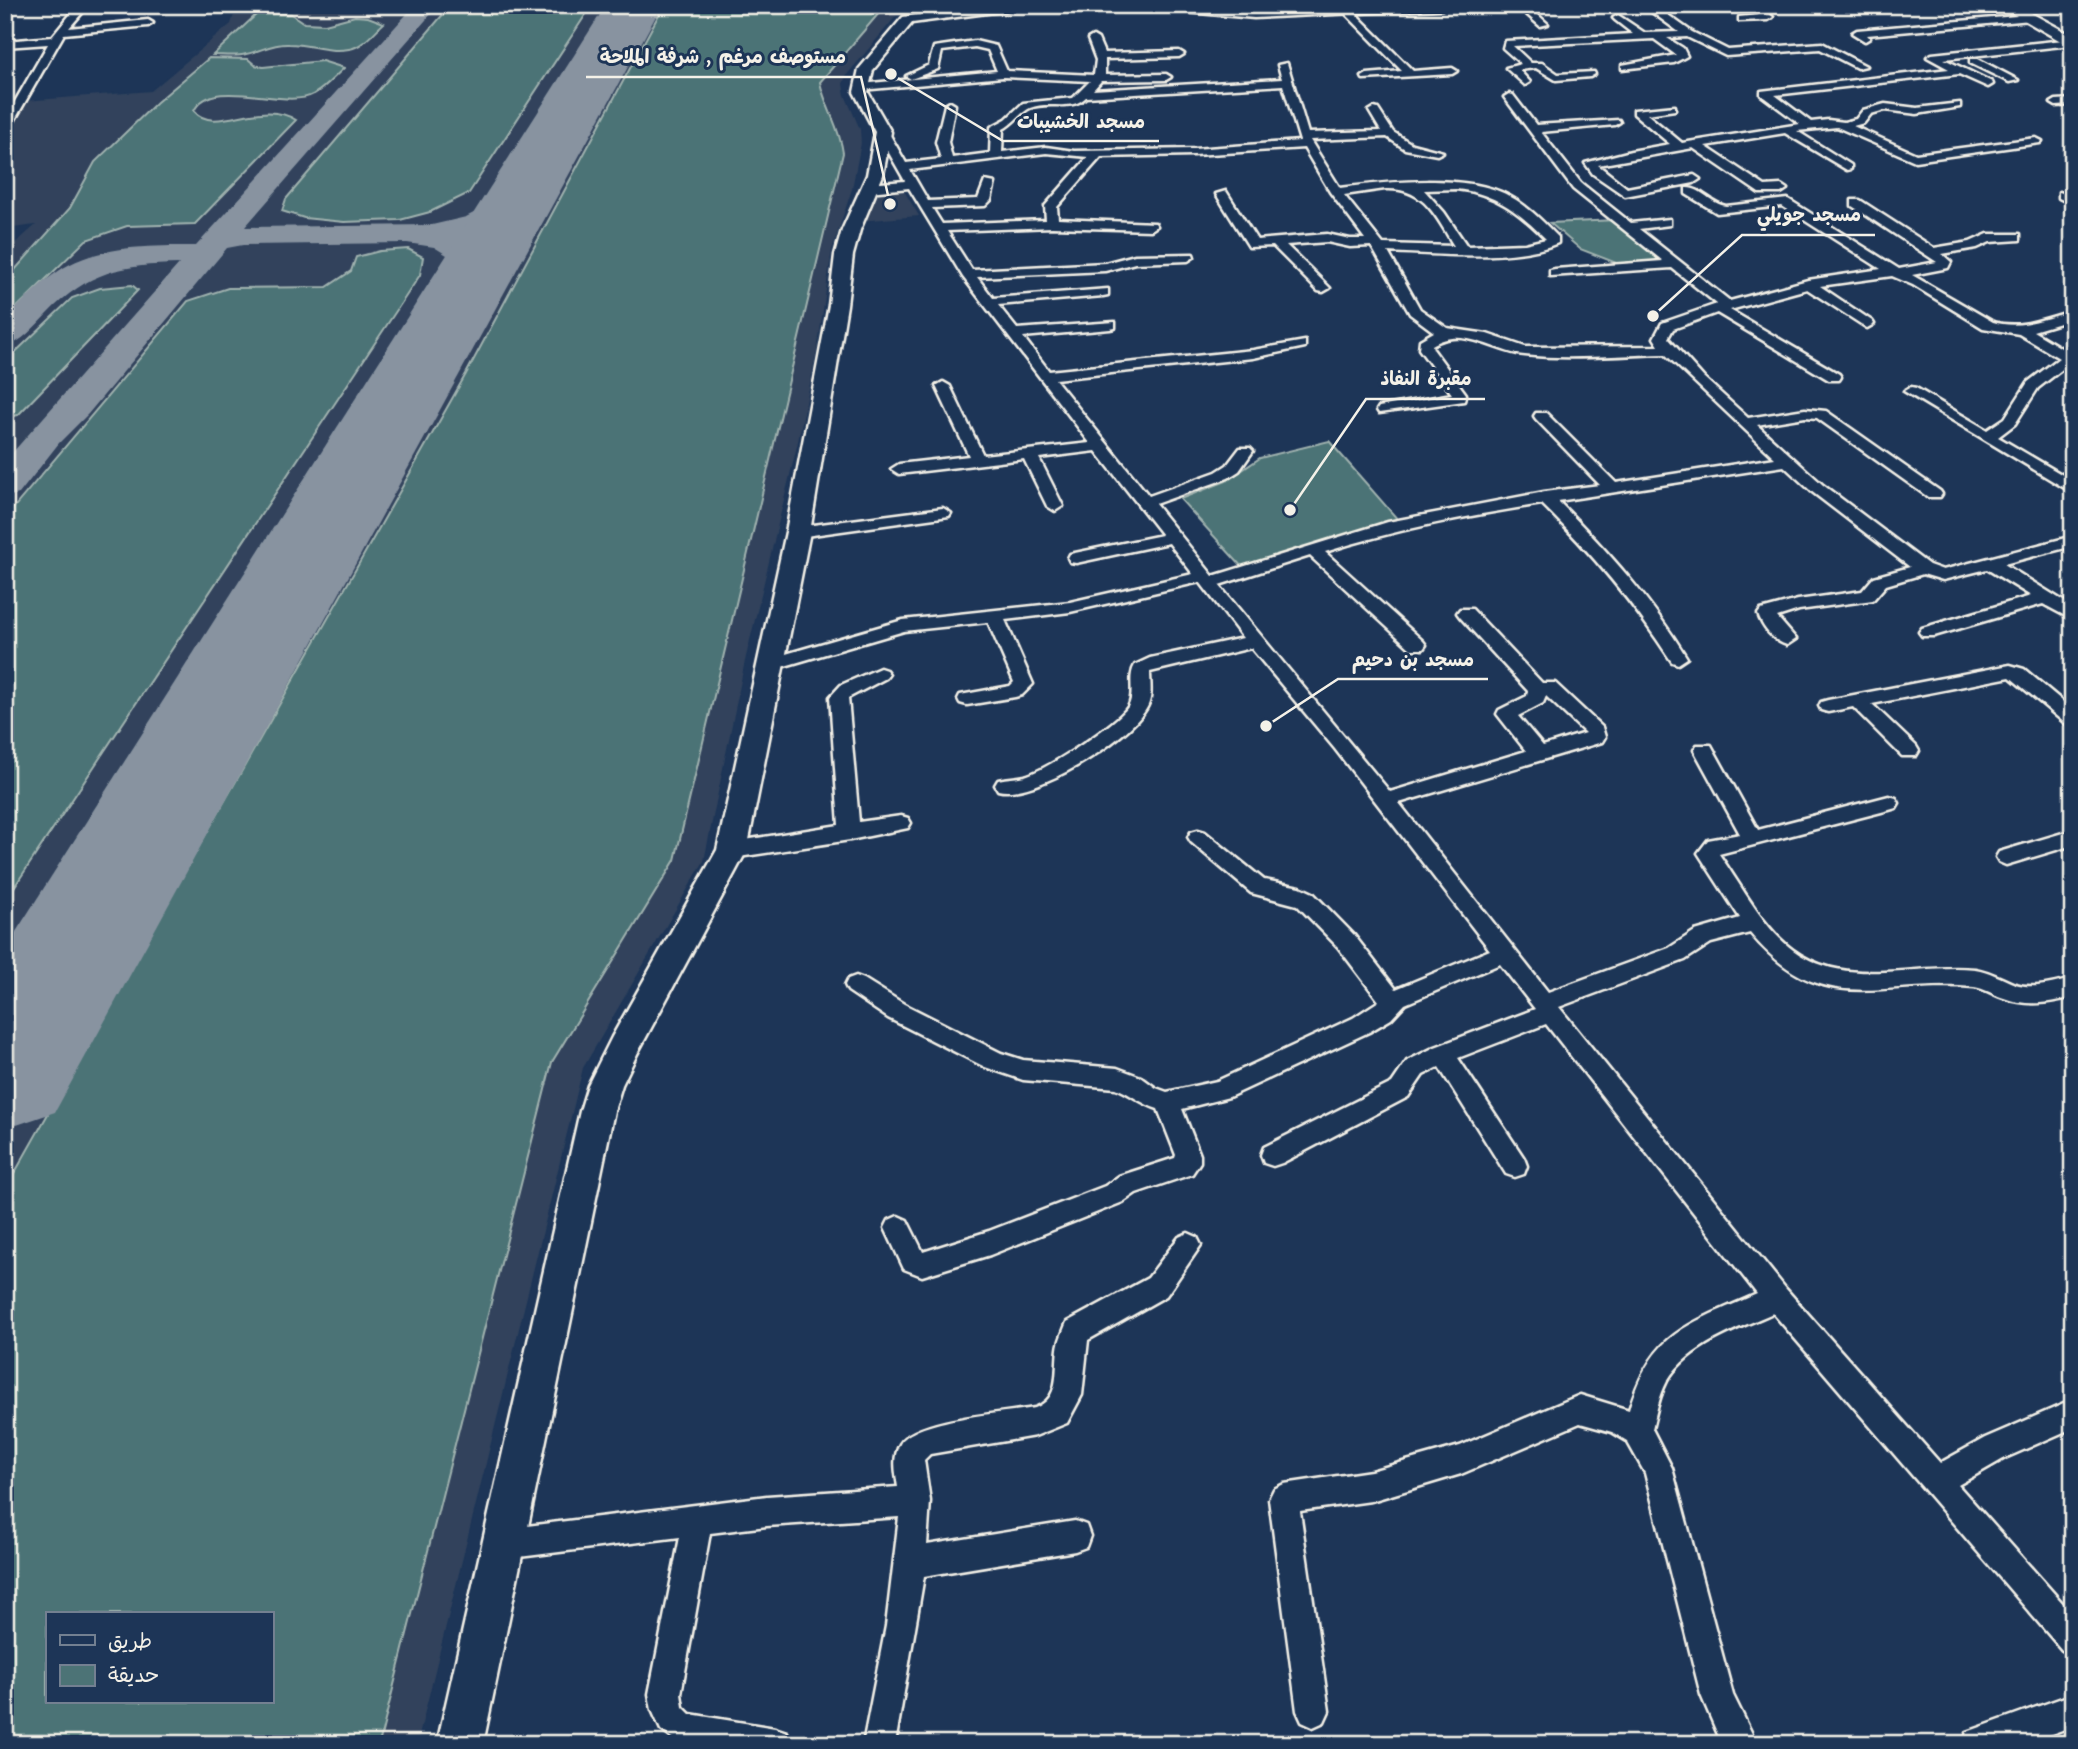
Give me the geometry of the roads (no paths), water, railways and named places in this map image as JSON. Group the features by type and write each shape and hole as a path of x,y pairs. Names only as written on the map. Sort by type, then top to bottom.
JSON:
{"main road":[{"path":"460,1744 580,1184 605,1085 732,850 798,532 838,305 844,255 851,230 875,175 883,132 865,101 861,86 866,69 908,20 1017,5"},
{"path":"1157,5 1347,10 1442,5"},
{"path":"2021,11 2072,40"}],"street":[{"path":"5,128 32,86 35,72 72,17 84,5"},
{"path":"1521,5 1543,24"},
{"path":"1647,5 1689,34 1726,54 1822,46 1861,66"},
{"path":"1742,19 1768,17 1752,5"},
{"path":"1824,5 1853,5"},
{"path":"1347,10 1410,74"},
{"path":"1866,38 1857,33 2021,11"},
{"path":"1618,18 1642,36"},
{"path":"63,31 148,23"},
{"path":"1528,65 1507,46 1508,43 1689,34"},
{"path":"1626,67 1682,57 1679,50 1655,35"},
{"path":"994,158 998,148 997,128 1010,121 1027,105 1076,102 1100,78 1103,66 1093,39"},
{"path":"5,44 56,40"},
{"path":"1989,83 1932,57 2072,40"},
{"path":"903,82 934,67 938,50 975,44 992,48 1003,74"},
{"path":"1958,53 2013,80"},
{"path":"1101,56 1179,54"},
{"path":"1283,65 1305,140 1336,192 1378,245 1415,311 1443,332 1487,338 1531,351 1669,350"},
{"path":"1525,82 1511,68 1538,65 1556,77 1590,74"},
{"path":"1367,77 1452,71"},
{"path":"1809,125 1765,93 1960,71"},
{"path":"861,86 1003,74 1100,78 1166,76"},
{"path":"1085,94 1288,82"},
{"path":"1509,97 1574,183 1724,307 1835,377"},
{"path":"2056,103 2073,102"},
{"path":"948,163 942,142 950,105"},
{"path":"1842,126 1860,121 1867,111 1885,107 1917,111 1956,105"},
{"path":"1671,108 1638,112 1679,146"},
{"path":"1374,111 1390,134 1409,147 1437,152"},
{"path":"1534,129 1615,122"},
{"path":"2036,141 1915,158 1842,126 1828,123 1694,143 1591,163 1592,168 1625,192 1692,185 1717,209 1726,210 1784,202 1897,273 1988,325 2022,330 2073,315"},
{"path":"1786,130 1847,167"},
{"path":"883,132 924,205 968,274 1045,376 1385,800 1777,1298 2073,1639"},
{"path":"869,188 948,163 1050,150 1065,154 1194,152 1390,134"},
{"path":"1694,143 1761,189 1781,189"},
{"path":"1052,223 1051,206 1097,154"},
{"path":"1574,183 1608,179"},
{"path":"924,205 981,202 985,200 989,183"},
{"path":"1222,194 1250,242 1258,245 1327,238 1350,243 1462,249 1546,246 1554,240 1525,210 1501,195 1452,183 1336,192"},
{"path":"1410,187 1434,207 1462,249"},
{"path":"1856,203 1943,259 1943,265 1897,273 1849,276 1724,307 1667,326 1661,338 1669,350 1816,488 1923,569 1943,575 2073,541"},
{"path":"1627,227 1666,222"},
{"path":"939,228 1052,223 1151,226"},
{"path":"1932,252 1973,245 1987,238 2016,237"},
{"path":"1277,243 1323,288"},
{"path":"968,274 1105,267 1122,265 1135,259 1188,257"},
{"path":"1555,273 1675,264"},
{"path":"1810,285 1867,324"},
{"path":"990,302 1103,292"},
{"path":"1012,334 1110,325"},
{"path":"1987,436 2013,420 2022,400 2034,384 2071,359 2022,330"},
{"path":"1384,410 1459,398 1459,394 1426,349 1425,343 1429,339 1443,332"},
{"path":"1045,376 1253,354 1300,344"},
{"path":"943,386 978,460"},
{"path":"1911,390 2073,488"},
{"path":"1744,422 1805,413 1821,414 1934,494"},
{"path":"1541,416 1611,487"},
{"path":"899,469 1101,446"},
{"path":"1147,502 1229,472 1245,451"},
{"path":"1030,455 1055,506"},
{"path":"771,664 903,626 1070,607 1208,579 1314,551 1388,527 1544,497 1786,461"},
{"path":"1544,497 1620,573 1656,620 1678,658"},
{"path":"798,532 943,513"},
{"path":"1076,558 1175,537"},
{"path":"1314,551 1359,595 1417,645"},
{"path":"1990,563 2073,615"},
{"path":"1787,639 1770,623 1767,614 1798,605 1867,596 1880,581 1923,569"},
{"path":"1928,632 2045,598"},
{"path":"1466,613 1538,690"},
{"path":"967,699 1015,691 1024,684 994,616"},
{"path":"1005,785 1041,777 1077,756 1129,717 1140,703 1141,669 1150,664 1255,641"},
{"path":"1828,706 2010,671 2018,673 2073,720"},
{"path":"850,833 839,697 847,689 870,683 880,674"},
{"path":"1385,800 1595,737 1595,732 1552,689 1538,690"},
{"path":"1538,690 1535,699 1506,714 1540,755"},
{"path":"1857,700 1909,751"},
{"path":"1704,750 1753,839"},
{"path":"1889,803 1753,839 1715,845 1709,853 1769,944 1800,967 1829,978 1859,983 1975,978 2026,995 2073,988"},
{"path":"732,850 901,823"},
{"path":"1198,837 1242,877 1258,887 1300,895 1306,899 1346,941 1392,1001"},
{"path":"2006,857 2073,837"},
{"path":"1273,1154 1401,1090 1415,1068 1443,1054 1677,954 1689,943 1703,936 1755,924"},
{"path":"856,985 896,1011 993,1060 1023,1070 1117,1079 1133,1084 1148,1096 1167,1102 1221,1090 1361,1025 1383,1012 1392,1001 1505,953"},
{"path":"1443,1054 1515,1166"},
{"path":"898,1228 913,1260 922,1264 990,1243 1114,1194 1128,1184 1183,1166 1188,1162 1188,1155 1167,1102"},
{"path":"879,1744 902,1626 911,1561 915,1501 909,1463 911,1451 930,1440 1035,1422 1057,1413 1068,1395 1072,1345 1077,1331 1157,1287 1188,1245"},
{"path":"1637,1431 1653,1380 1668,1357 1693,1338 1777,1298"},
{"path":"1313,1711 1284,1499 1371,1486 1461,1460 1580,1409 1618,1419 1637,1431 1658,1468 1717,1695 1727,1722 1741,1744"},
{"path":"1937,1481 1995,1448 2073,1414"},
{"path":"503,1544 767,1511 915,1501"},
{"path":"698,1520 665,1694 667,1711 675,1724 684,1729 775,1744"},
{"path":"911,1561 935,1560 1075,1536"},
{"path":"1979,1744 2073,1710"}],"place":[{"name":"مسجد الخشيبات","path":"891,74"},
{"name":"مستوصف مرغم , شرفة الملاحة","path":"890,204"},
{"name":"مسجد جويلي","path":"1653,316"},
{"name":"مقبرة النفاذ","path":"1290,510"},
{"name":"مسجد بن دحيم","path":"1266,726"}]}
